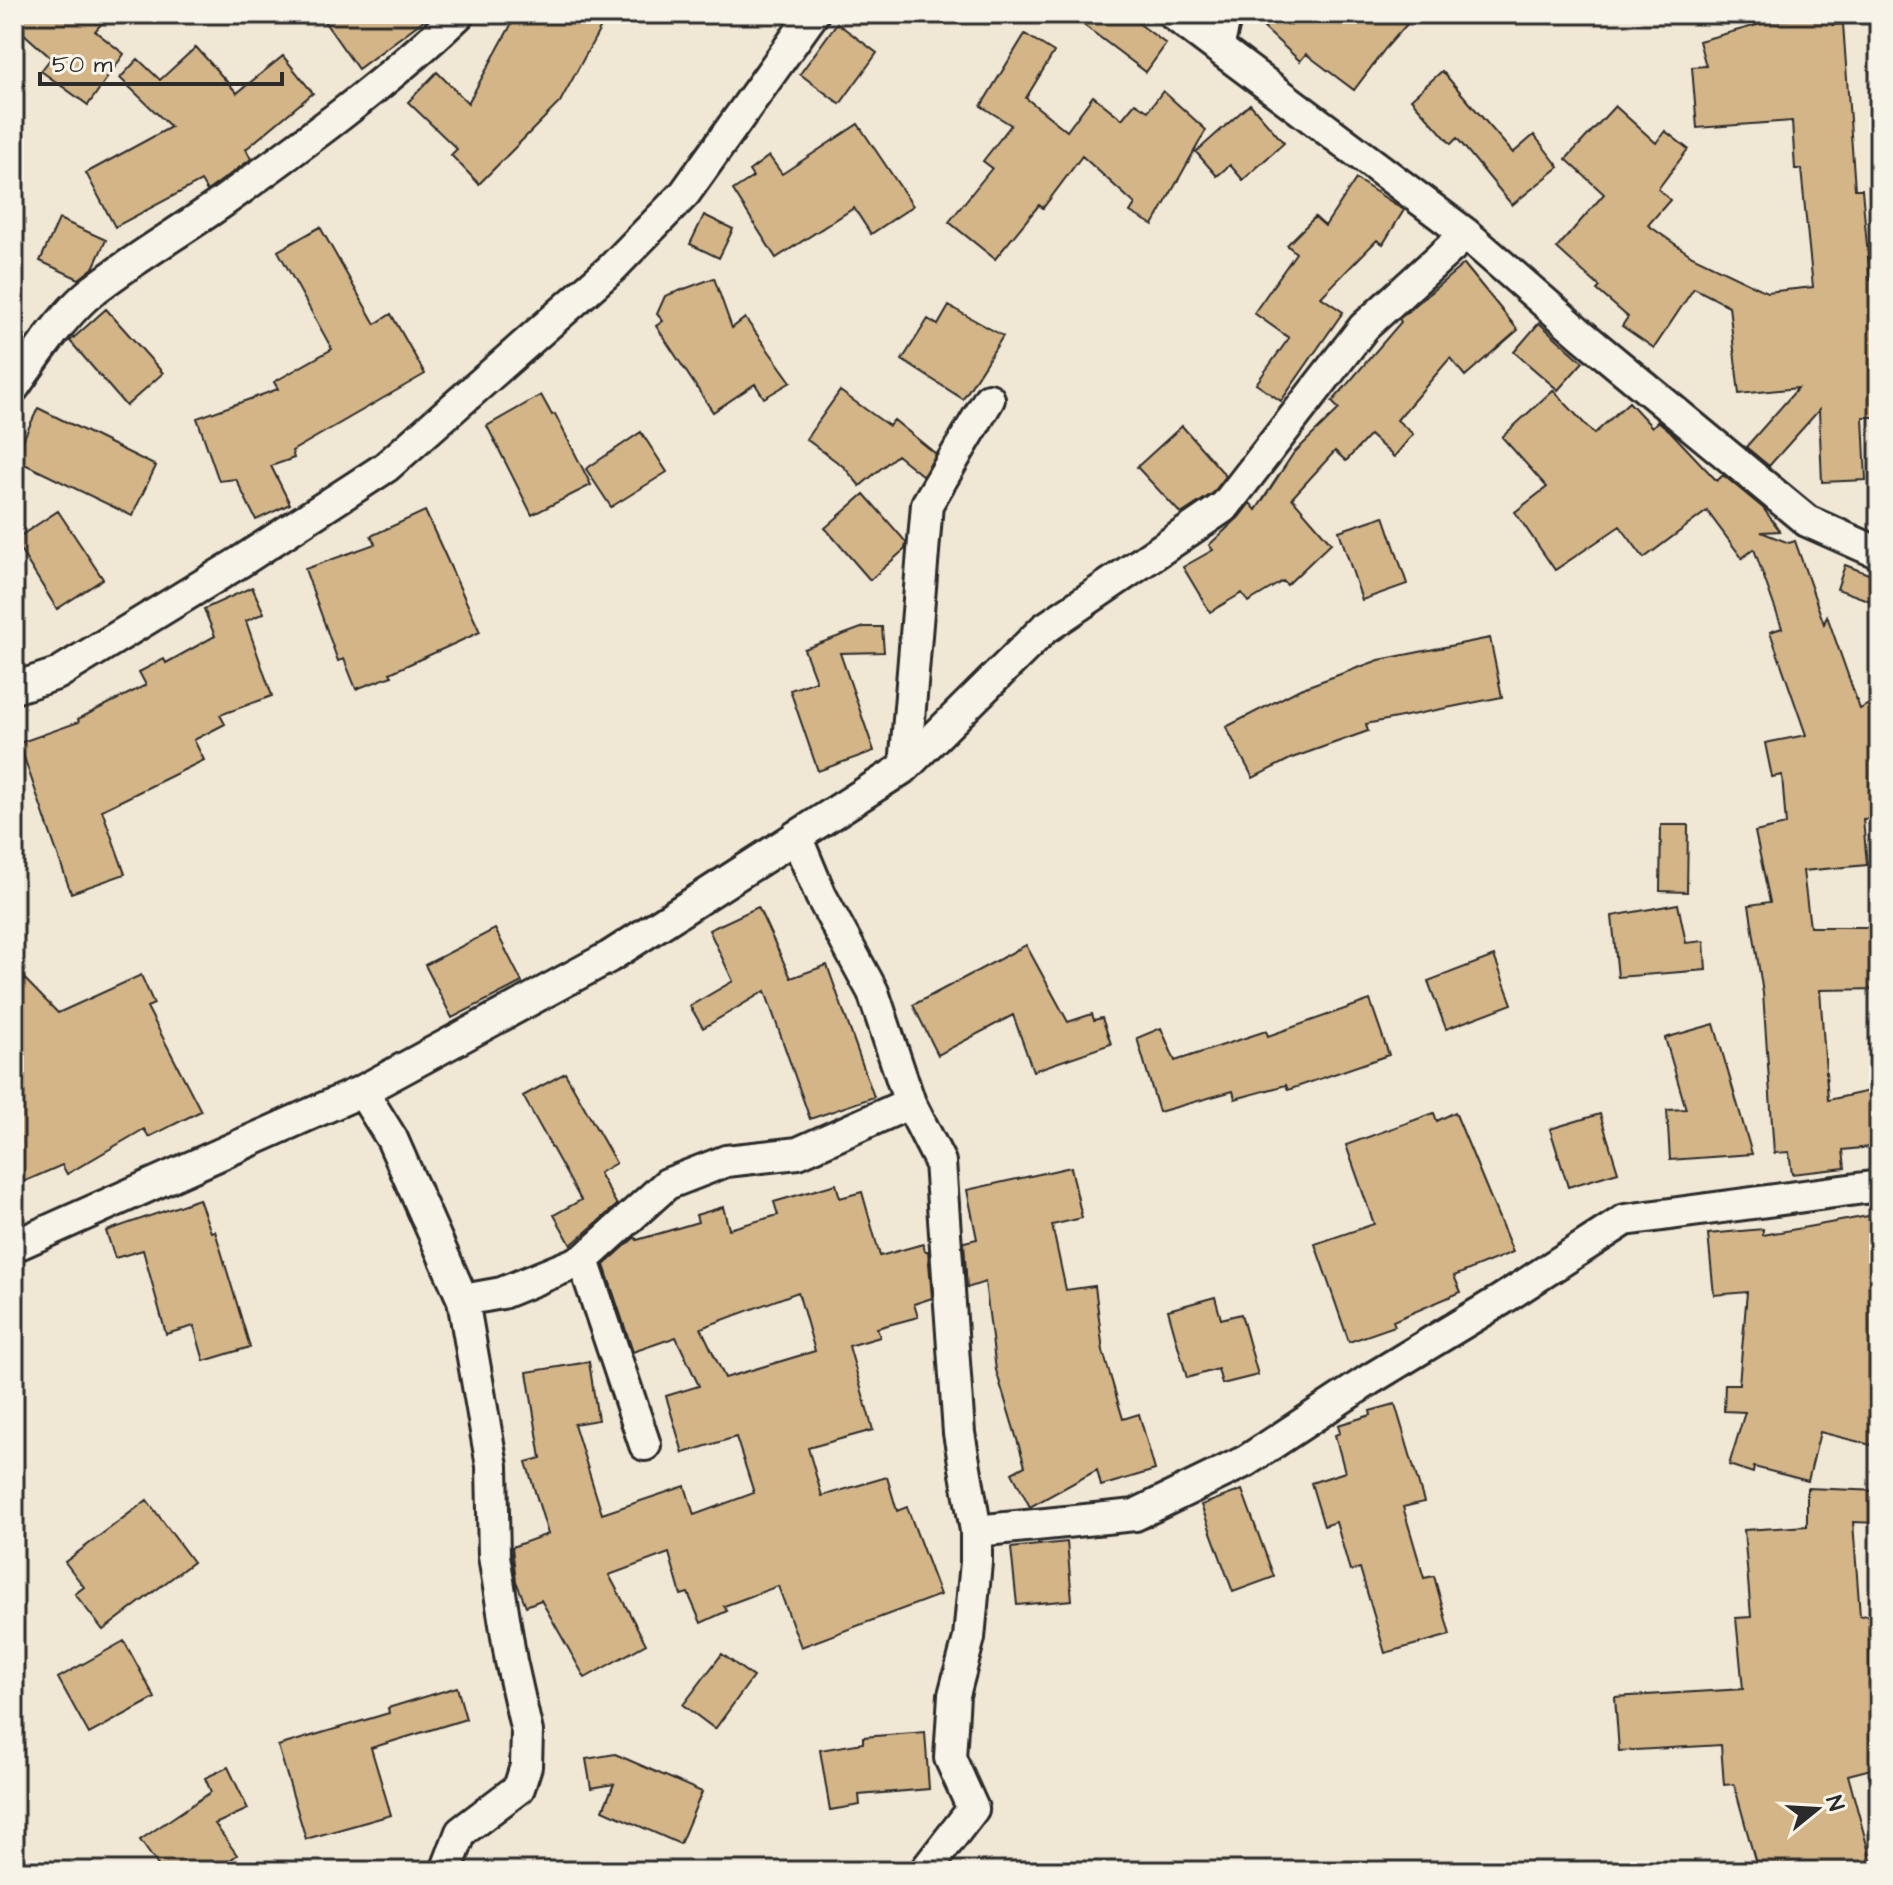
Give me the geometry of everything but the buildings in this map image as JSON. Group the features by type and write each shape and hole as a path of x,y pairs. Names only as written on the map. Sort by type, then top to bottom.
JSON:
{"street":[{"path":"14,387 42,346 93,290 267,170 412,60 459,14"},
{"path":"14,688 57,674 240,562 386,467 612,268 685,193 813,14"},
{"path":"1173,14 1466,234 1583,336 1807,521 1879,553"},
{"path":"1218,48 1226,14"},
{"path":"14,1246 362,1091 609,957 905,767 1044,629 1225,506 1364,327 1466,234"},
{"path":"905,767 927,504 989,399"},
{"path":"796,836 821,896 873,992 910,1103 940,1162 959,1433 976,1531 969,1638 954,1695 950,1758 973,1809 925,1871"},
{"path":"362,1091 392,1139 463,1300 492,1466 494,1556 511,1661 527,1732 526,1766 519,1788 461,1832 446,1871"},
{"path":"463,1300 502,1293 583,1260 667,1184 726,1161 798,1153 910,1103"},
{"path":"976,1531 1135,1515 1246,1461 1625,1220 1879,1186"},
{"path":"583,1260 645,1445"}]}
